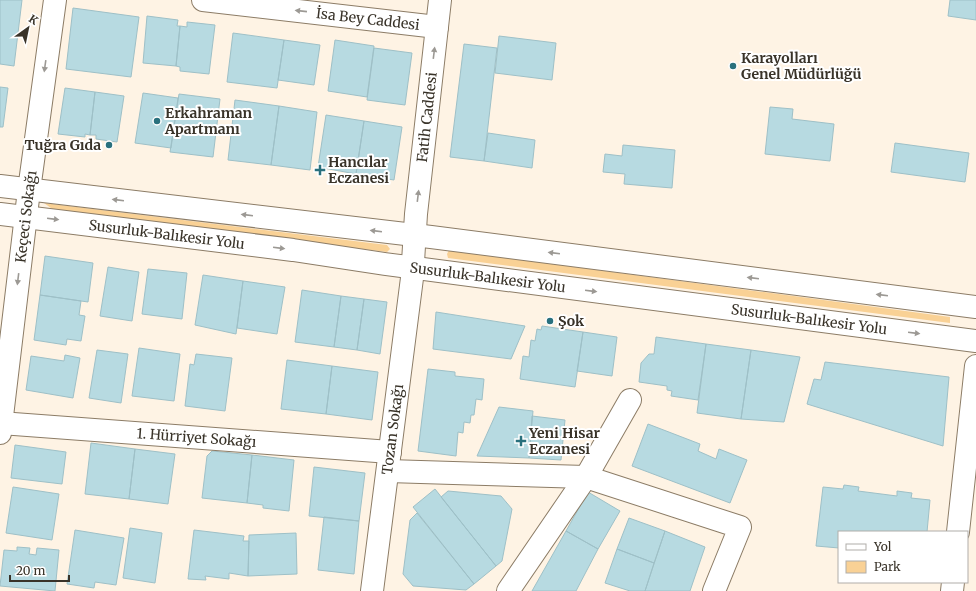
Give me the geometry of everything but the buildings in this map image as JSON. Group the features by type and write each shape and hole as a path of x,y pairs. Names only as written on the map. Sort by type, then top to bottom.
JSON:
{"main road":[{"name":"Keçeci Sokağı","path":"1,426 29,190 54,0"},
{"name":"İsa Bey Caddesi","path":"203,0 437,27"},
{"name":"Fatih Caddesi","path":"413,267 415,235 440,0"},
{"name":"Susurluk-Balıkesir Yolu","path":"0,186 415,235 976,307"},
{"name":"Susurluk-Balıkesir Yolu","path":"0,214 26,216 976,341"},
{"name":"Tozan Sokağı","path":"372,591 413,267"},
{"path":"958,531 976,366"},
{"path":"508,591 586,477 630,400"},
{"name":"1. Hürriyet Sokağı","path":"1,426 586,477 740,527 714,591"}],"green space":[{"path":"44,203 387,245 390,249 387,252 55,211"},
{"path":"449,250 950,317 950,323 448,258 447,254"}],"place":[{"name":"Karayolları Genel Müdürlüğü","path":"733,66"},
{"name":"Erkahraman Apartmanı","path":"157,121"},
{"name":"Tuğra Gıda","path":"109,145"},
{"name":"Hancılar Eczanesi","path":"320,170"},
{"name":"Şok","path":"550,321"},
{"name":"Yeni Hisar Eczanesi","path":"521,441"}]}
